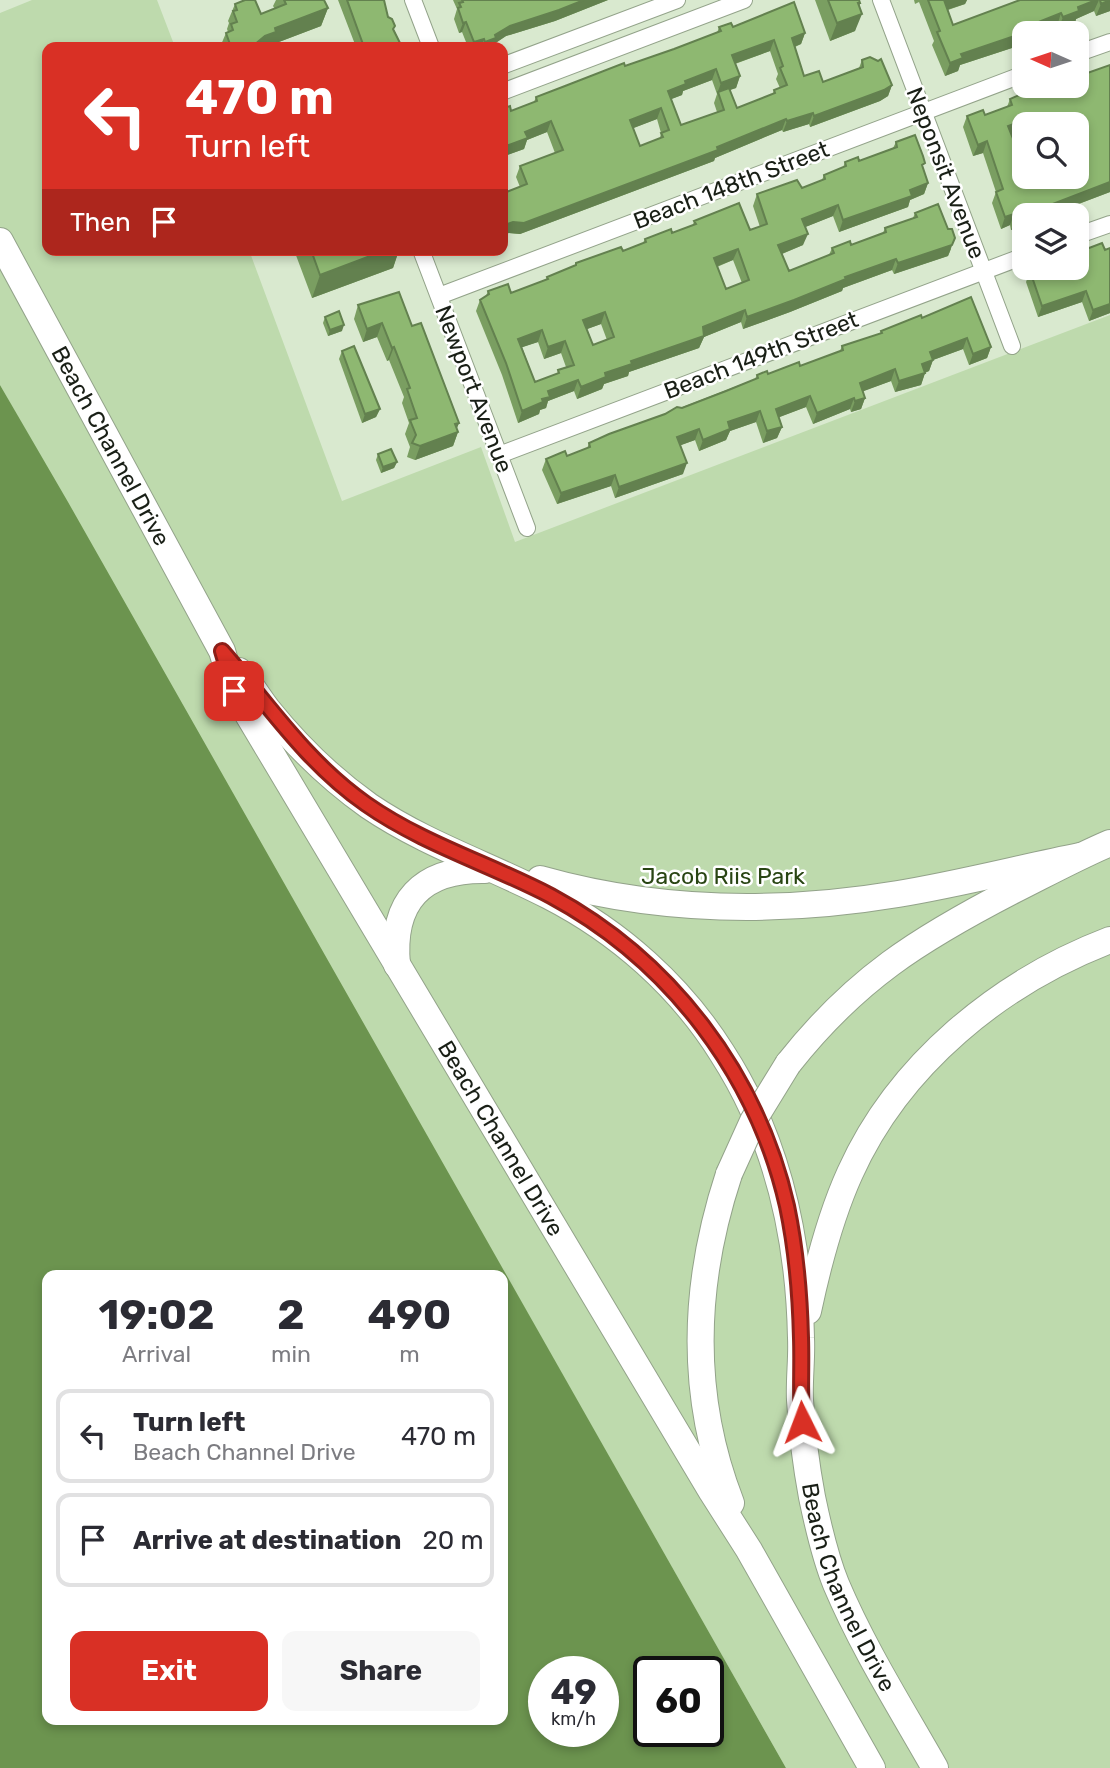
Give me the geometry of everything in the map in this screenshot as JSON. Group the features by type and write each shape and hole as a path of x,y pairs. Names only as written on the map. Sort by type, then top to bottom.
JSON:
{"main road":[{"name":"Beach Channel Drive","path":"0,242 222,651 284,729 332,778 366,804 401,826 564,904 628,946 681,998 724,1055 757,1119 774,1161 786,1204 797,1276 803,1446 823,1543 836,1583 861,1636 935,1768"},
{"name":"Beach Channel Drive","path":"222,651 234,691 749,1550 873,1768"},
{"path":"749,1550 718,1463 706,1418 701,1375 701,1315 713,1231 729,1174 753,1121 788,1064 840,1004 906,951 948,924 1110,843"},
{"path":"397,965 396,940 401,916 420,888 449,872 492,870 638,901 710,907 764,907 817,904 898,894 1080,856"},
{"path":"801,1340 821,1255 842,1192 871,1132 897,1095 944,1043 1002,996 1056,964 1110,940"}],"street":[{"path":"413,0 429,42"},
{"path":"508,64 677,0"},
{"path":"508,90 744,0"},
{"name":"Neponsit Avenue","path":"881,0 1012,346"},
{"path":"653,9 661,31"},
{"path":"1089,49 1110,41"},
{"name":"Beach 148th Street","path":"439,296 1012,79"},
{"path":"1089,231 1110,224"},
{"name":"Newport Avenue","path":"423,256 527,528"},
{"name":"Beach 149th Street","path":"499,455 1012,260"}],"green space":[{"name":"Jacob Riis Park","path":"32,0 157,0 173,42 42,42 42,256 251,256 342,501 481,447 515,542 1110,315 1110,1768 786,1768 508,1279 508,1270 503,1270 0,385 0,13"}],"shaded area":[{"path":"0,385 504,1270 42,1270 42,1725 508,1725 508,1278 722,1656 633,1656 633,1747 724,1747 724,1659 786,1768 0,1768"}],"building":[{"path":"255,0 261,14 286,4 284,0 324,0 328,8 275,28 276,32 258,42 229,42 226,33 233,30 231,24 237,22 233,11 237,10 235,4"},
{"path":"347,0 384,0 388,17 392,19 395,26 393,29 400,42 362,42"},
{"path":"462,0 584,0 510,26 495,35 496,38 474,42 458,8 461,7 459,3 463,2"},
{"path":"828,0 859,0 862,14 837,23"},
{"path":"928,0 944,0 953,25 1020,0 1096,0 1063,17 1061,13 1041,21 1012,21 1012,37 961,54 963,58 950,63 937,32 940,31"},
{"path":"794,2 805,33 792,38 804,76 819,71 823,82 863,67 862,60 870,57 878,61 881,59 892,85 814,116 813,113 787,121 786,119 717,147 718,150 524,223 508,224 508,191 527,184 520,166 563,150 551,121 525,132 528,138 508,145 508,107 511,111 537,101 536,97 624,63 625,66 721,31 719,27 731,23 733,27","holes":["774,40 783,66 780,68 787,85 774,90 775,93 737,108 729,88 718,92 724,110 681,125 668,91 686,84 685,81 716,69 721,83 740,76 732,55","661,108 669,130 661,133 663,137 640,146 630,120"]},
{"path":"1110,65 1110,182 1055,203 1012,203 1012,215 1005,217 996,192 1003,189 987,141 978,145 967,116 983,110 985,115 1012,105 1010,99 1089,98 1089,72"},
{"path":"915,135 925,163 922,165 928,183 910,190 912,196 843,220 838,205 802,219 808,234 778,245 789,271 834,253 832,248 850,241 851,245 886,232 885,228 917,217 915,213 938,204 948,229 952,229 955,238 952,245 898,263 896,259 747,317 745,310 703,327 704,336 631,361 632,364 605,373 606,377 581,387 578,380 548,391 550,397 522,411 480,300 489,294 488,291 508,284 511,293 548,279 547,277 576,263 621,247 623,251 671,229 672,233 739,203 750,230 767,224 757,194 797,180 802,188 825,179 824,175 846,166 845,162 858,157 859,161 897,147 896,142","holes":["738,249 749,280 726,289 714,258","605,312 614,337 593,345 583,320","542,330 548,347 565,341 574,365 535,382 518,339"]},
{"path":"1102,243 1105,250 1110,248 1110,304 1093,310 1086,291 1042,306 1033,280 1089,280 1089,248"},
{"path":"313,256 370,256 320,275"},
{"path":"399,292 412,326 421,323 459,423 455,424 458,432 420,446 412,443 416,435 410,420 417,418 407,389 410,388 394,347 392,348 382,323 367,329 358,305"},
{"path":"971,297 991,347 973,354 967,338 930,352 933,360 922,364 925,373 899,381 895,369 860,383 865,398 855,401 854,398 817,413 810,396 776,409 782,427 767,431 760,411 728,422 730,429 703,440 699,429 677,437 687,463 619,487 615,475 561,493 546,459 565,451 567,456 590,447 589,443 609,434 726,391 758,378 757,375 767,371 768,374 799,362 800,366 843,350 842,346 882,333 881,331 921,315 922,318"},
{"path":"339,311 344,325 330,330 325,317"},
{"path":"354,346 380,409 365,414 342,351"},
{"path":"391,449 397,462 383,467 378,454"}],"route":[{"path":"234,691 222,651 284,729 332,778 401,826 549,895 594,922 643,960 675,991 700,1021 724,1055 757,1119 774,1161 786,1204 799,1301 802,1422"}]}
